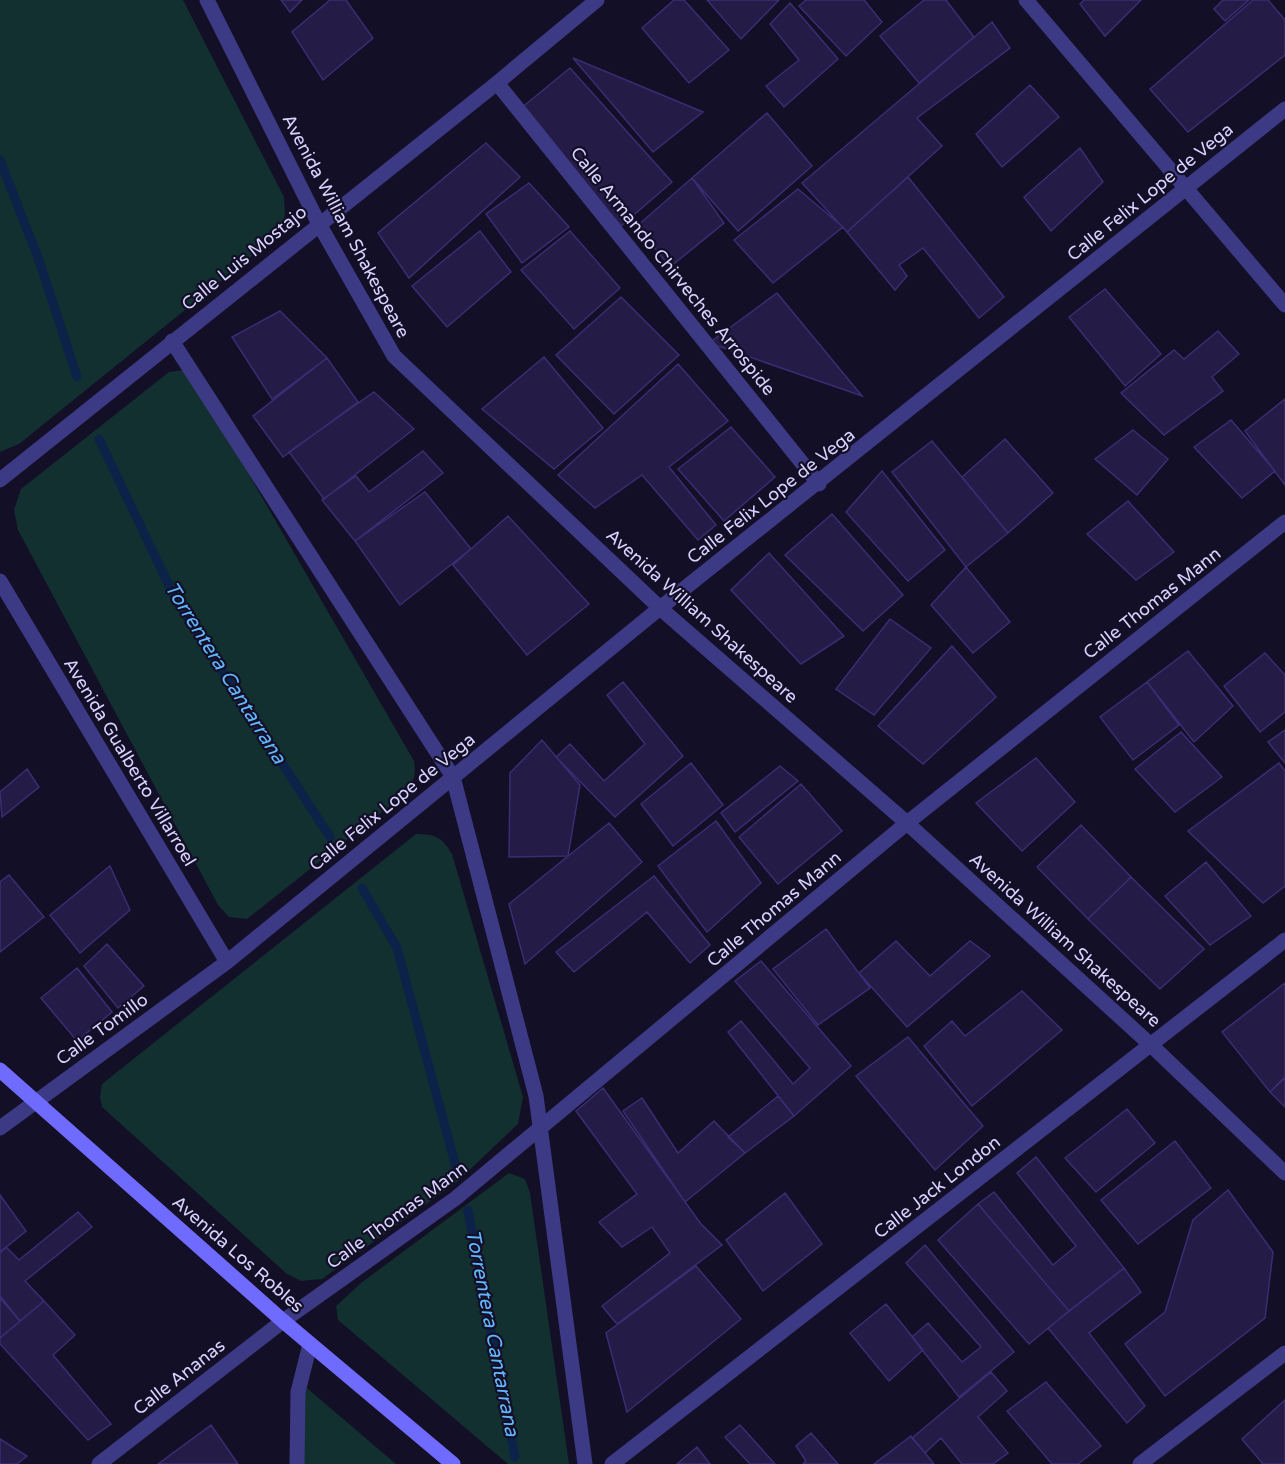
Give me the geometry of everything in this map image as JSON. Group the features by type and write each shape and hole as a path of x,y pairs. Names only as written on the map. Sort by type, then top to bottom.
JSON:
{"main road":[{"name":"Avenida Los Robles","path":"0,1070 310,1344 453,1464"}],"street":[{"name":"Avenida William Shakespeare","path":"207,0 319,224 394,356 660,608 907,823 1152,1046 1285,1173"},
{"name":"Calle Luis Mostajo","path":"0,480 497,83 597,0"},
{"path":"1026,0 1285,305"},
{"name":"Calle Armando Chirveches Arrospide","path":"497,83 819,484"},
{"name":"Calle Felix Lope de Vega","path":"227,962 660,608 819,484 1285,109"},
{"path":"172,341 453,777 536,1096 585,1464"},
{"name":"Calle Thomas Mann","path":"284,1321 456,1198 540,1131 907,823 1285,522"},
{"name":"Avenida Gualberto Villarroel","path":"0,581 227,962"},
{"name":"Calle Jack London","path":"612,1464 1152,1046 1285,940"},
{"name":"Calle Tomillo","path":"0,1128 227,962"},
{"name":"Calle Ananas","path":"99,1464 284,1321"},
{"path":"297,1464 298,1392 310,1344"},
{"path":"1140,1464 1285,1353"}],"green space":[{"path":"0,0 183,0 284,197 285,215 278,235 19,444 0,452"},
{"path":"184,370 195,381 414,761 415,767 413,780 401,797 247,919 229,917 218,905 18,530 14,510 21,489 169,372"},
{"path":"416,834 437,838 452,854 523,1097 518,1124 458,1181 322,1279 301,1281 287,1274 102,1107 100,1097 102,1084"},
{"path":"509,1173 525,1179 530,1193 569,1464 508,1464 338,1320 336,1306 361,1283"},
{"path":"301,1383 396,1464 298,1464"}],"building":[{"path":"281,0 302,0 290,12"},
{"path":"330,0 346,0 373,38 323,80 292,32"},
{"path":"674,0 684,0 729,50 689,83 642,28"},
{"path":"707,0 779,0 741,39"},
{"path":"806,0 864,0 882,22 846,56 799,6"},
{"path":"924,0 946,0 974,37 919,83 880,36"},
{"path":"1084,0 1141,0 1105,36 1080,4"},
{"path":"1223,0 1249,0 1225,21 1214,9"},
{"path":"1253,0 1268,0 1285,20 1285,55 1188,132 1150,89"},
{"path":"790,3 838,59 784,107 766,86 799,60 770,24"},
{"path":"992,22 1010,48 917,118 942,146 847,232 802,183"},
{"path":"573,58 703,112 653,152"},
{"path":"570,68 672,182 621,226 520,109"},
{"path":"1030,85 1059,117 1002,167 976,134"},
{"path":"767,113 812,166 738,231 692,178"},
{"path":"486,143 520,177 409,278 378,233"},
{"path":"1080,148 1103,182 1051,231 1024,197"},
{"path":"908,177 1004,297 979,318 923,248 899,265 907,276 895,290 847,232"},
{"path":"692,178 724,223 670,267 637,226"},
{"path":"529,183 569,227 522,263 486,214"},
{"path":"798,189 843,227 773,283 734,240"},
{"path":"480,231 511,272 447,327 412,286"},
{"path":"570,231 620,288 574,329 521,270"},
{"path":"1105,289 1161,354 1125,386 1069,317"},
{"path":"777,293 862,396 709,343"},
{"path":"621,297 679,355 614,414 556,355"},
{"path":"280,311 327,358 272,399 232,337"},
{"path":"1218,331 1239,354 1212,377 1223,391 1164,435 1121,393 1174,350 1184,359"},
{"path":"544,357 603,428 554,469 482,409"},
{"path":"327,358 358,402 283,457 253,416"},
{"path":"678,364 728,421 669,467 716,525 698,540 642,475 595,508 558,475"},
{"path":"374,392 414,429 324,499 289,452"},
{"path":"1285,399 1285,485 1245,431"},
{"path":"1231,420 1275,471 1242,498 1194,447"},
{"path":"731,427 775,477 724,521 678,469"},
{"path":"1133,430 1168,459 1137,495 1095,459"},
{"path":"1005,439 1053,493 1008,533 962,477"},
{"path":"932,441 1008,533 966,567 892,472"},
{"path":"423,451 443,473 355,541 322,500 356,476 369,492"},
{"path":"882,471 945,550 908,581 846,512"},
{"path":"425,492 471,549 400,605 355,541"},
{"path":"1128,501 1174,552 1136,580 1087,534"},
{"path":"832,514 903,595 863,631 785,555"},
{"path":"508,516 589,604 527,655 453,565"},
{"path":"769,553 844,636 801,664 731,590"},
{"path":"966,567 1010,622 973,653 931,605"},
{"path":"890,619 931,648 874,715 836,689"},
{"path":"952,646 996,697 923,764 878,726"},
{"path":"1188,651 1233,706 1194,742 1147,682"},
{"path":"1265,653 1285,675 1285,712 1260,732 1224,686"},
{"path":"623,682 683,756 615,817 556,757 570,744 604,781 645,744 607,695"},
{"path":"1147,682 1179,725 1133,760 1100,717"},
{"path":"1285,730 1285,763 1268,742"},
{"path":"1181,732 1222,777 1175,812 1135,769"},
{"path":"542,740 580,785 568,856 509,857 510,773"},
{"path":"1036,758 1075,802 1022,851 976,803"},
{"path":"691,763 723,805 673,846 641,804"},
{"path":"1279,763 1285,771 1285,886 1263,903 1188,831"},
{"path":"780,766 798,781 735,832 721,813"},
{"path":"27,769 39,787 2,817 0,792"},
{"path":"801,784 842,831 778,884 739,837"},
{"path":"716,821 761,883 707,932 658,866"},
{"path":"609,823 642,862 525,964 509,904"},
{"path":"1081,825 1131,877 1088,919 1037,867"},
{"path":"1206,862 1251,916 1210,945 1165,896"},
{"path":"110,866 130,910 80,953 50,915"},
{"path":"9,875 44,917 0,952 0,882"},
{"path":"654,876 710,945 690,963 647,912 574,972 556,952"},
{"path":"1131,877 1204,949 1160,989 1088,919"},
{"path":"826,929 870,988 818,1025 773,969"},
{"path":"896,941 930,976 970,941 990,956 907,1027 859,973"},
{"path":"107,944 144,986 118,1008 84,966"},
{"path":"761,961 851,1066 794,1116 728,1032 741,1021 793,1084 810,1068 735,981"},
{"path":"77,968 112,1012 77,1041 41,998"},
{"path":"1285,983 1285,1077 1270,1092 1222,1032"},
{"path":"1022,991 1062,1030 972,1106 924,1046 952,1021 965,1036"},
{"path":"908,1037 983,1126 935,1170 856,1076"},
{"path":"1285,1078 1285,1107 1270,1092"},
{"path":"603,1088 701,1224 722,1245 617,1324 602,1306 670,1253 652,1227 622,1247 599,1222 637,1194 576,1111"},
{"path":"778,1096 794,1116 745,1153 728,1137"},
{"path":"642,1098 678,1153 714,1121 745,1153 685,1202 623,1111"},
{"path":"1127,1109 1155,1143 1096,1192 1065,1158"},
{"path":"1175,1141 1211,1188 1138,1244 1101,1200"},
{"path":"1036,1157 1124,1268 1069,1311 978,1204 994,1192 1053,1265 1076,1246 1017,1173"},
{"path":"1228,1190 1273,1252 1265,1318 1165,1396 1125,1344 1165,1312 1193,1220"},
{"path":"785,1193 822,1244 763,1291 726,1240"},
{"path":"0,1195 26,1231 0,1252"},
{"path":"978,1204 1069,1311 1029,1344 938,1240"},
{"path":"78,1212 92,1227 25,1281 44,1301 20,1321 0,1296 0,1253 6,1247 19,1260"},
{"path":"925,1245 1014,1352 959,1397 912,1337 928,1323 962,1362 981,1347 906,1263"},
{"path":"696,1266 741,1319 627,1412 606,1333"},
{"path":"1124,1268 1141,1292 1089,1333 1145,1406 1127,1423 1048,1328"},
{"path":"0,1298 20,1321 0,1338"},
{"path":"44,1301 75,1335 53,1355 111,1424 88,1440 0,1344 0,1338"},
{"path":"886,1304 923,1350 889,1381 850,1333"},
{"path":"991,1372 1007,1391 978,1417 1008,1453 993,1464 962,1464 941,1438 925,1453 912,1438"},
{"path":"1046,1382 1101,1446 1078,1464 1052,1464 1007,1411"},
{"path":"1285,1400 1285,1464 1263,1464 1242,1439"},
{"path":"211,1425 238,1464 158,1464"},
{"path":"740,1425 775,1464 750,1464 725,1437"},
{"path":"811,1433 838,1464 803,1464 806,1461 796,1446"},
{"path":"911,1436 934,1464 874,1464"},
{"path":"0,1439 27,1456 17,1464 0,1464"},
{"path":"697,1447 710,1464 677,1464"}],"waterway":[{"name":"Torrentera Cantarrana","path":"0,160 40,263 77,377"},
{"name":"Torrentera Cantarrana","path":"99,439 176,600 330,837"},
{"name":"Torrentera Cantarrana","path":"362,888 397,948 457,1171"},
{"name":"Torrentera Cantarrana","path":"468,1210 515,1457"}]}
